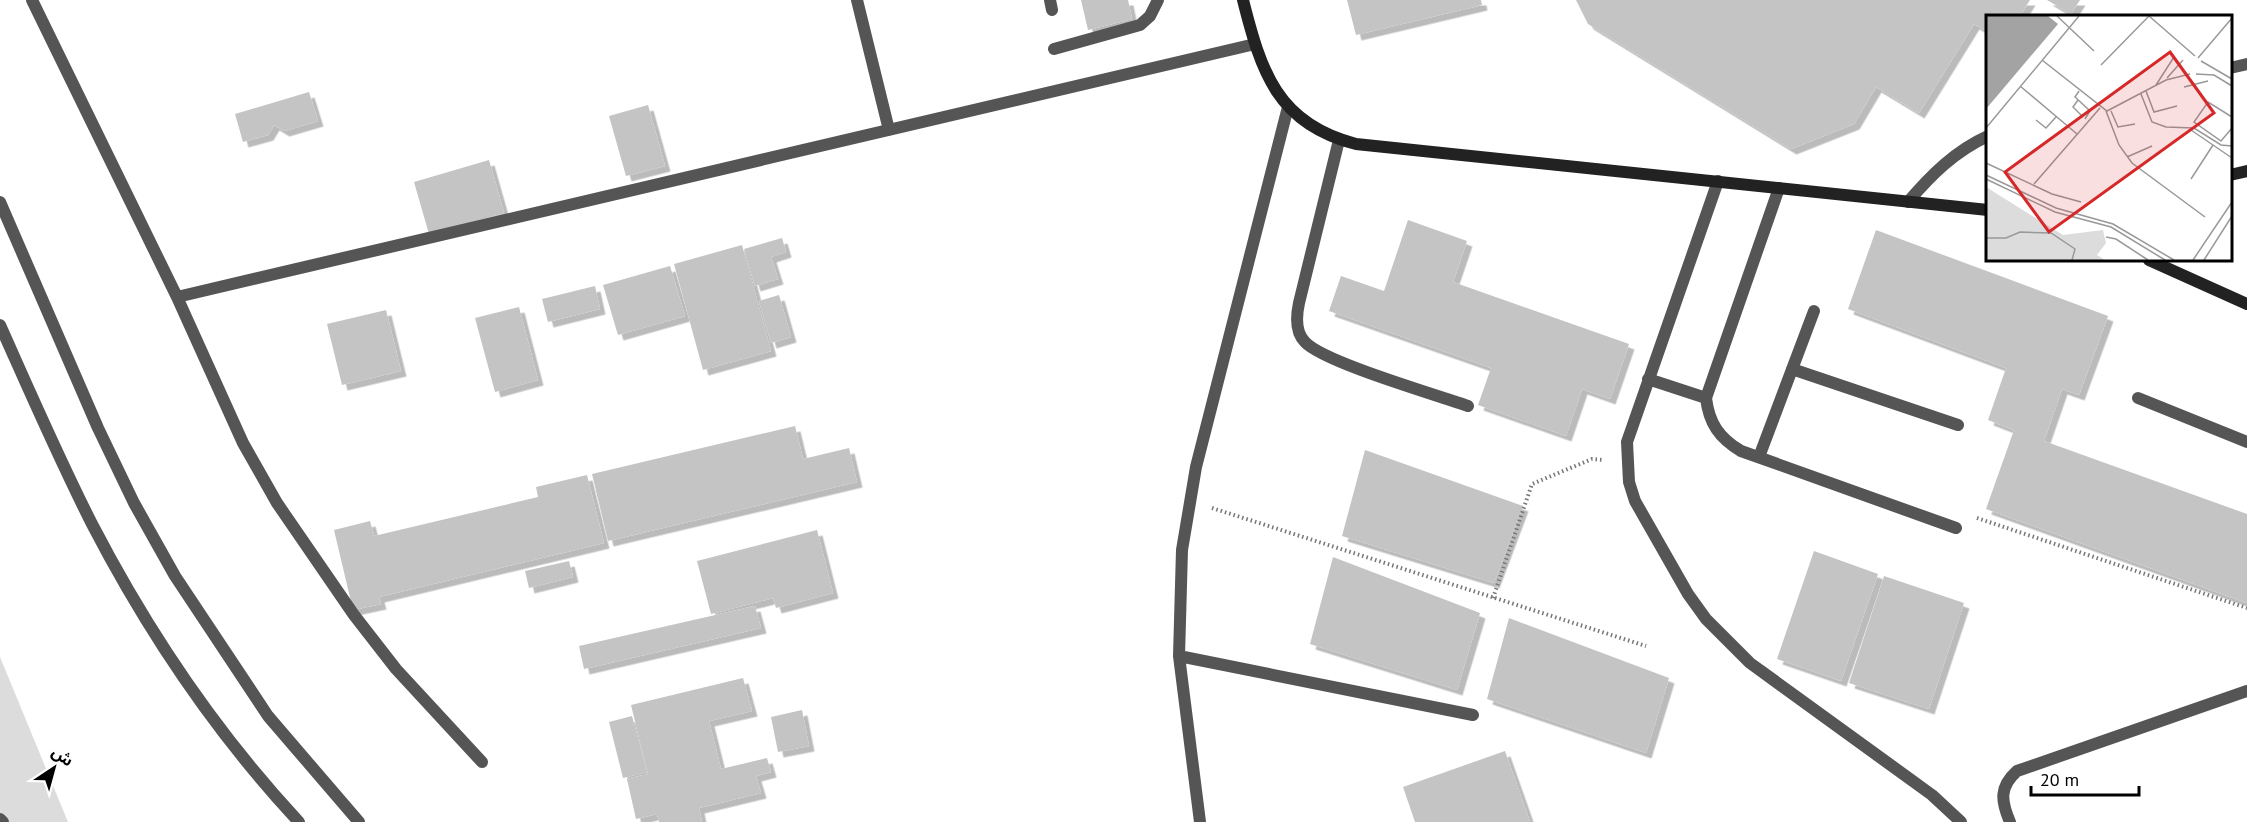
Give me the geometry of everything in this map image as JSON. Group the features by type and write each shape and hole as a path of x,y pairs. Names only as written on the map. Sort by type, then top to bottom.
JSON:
{"street":[{"path":"32,0 177,297 243,443 277,504 354,615 396,669 482,762"},
{"path":"857,0 889,129"},
{"path":"1054,49 1140,25 1150,16 1158,0"},
{"path":"1243,0 1255,44 1273,89 1303,121 1339,140 1356,144 1986,210"},
{"path":"177,297 1255,44"},
{"path":"2232,68 2247,64"},
{"path":"1200,822 1179,656 1179,592 1189,501 1288,107"},
{"path":"1908,201 1927,179 1950,159 1986,137"},
{"path":"1339,140 1299,303 1298,329 1304,341 1325,355 1468,406"},
{"path":"2232,175 2247,171"},
{"path":"1718,181 1627,442 1626,462 1635,501 1688,594 1727,642 1750,663 1932,795 1960,822"},
{"path":"1779,188 1706,398 1708,414 1715,429 1726,442 1760,457 1956,528"},
{"path":"0,202 98,428 175,576 268,716 359,822"},
{"path":"2152,261 2247,304"},
{"path":"1760,457 1814,311"},
{"path":"0,325 93,525 135,601 182,674 220,727 299,822"},
{"path":"1792,369 1958,425"},
{"path":"1648,379 1706,398"},
{"path":"2138,398 2247,441"},
{"path":"1179,656 1473,715"},
{"path":"2010,822 2002,796 2004,786 2018,771 2247,691"}],"path":[{"path":"1493,598 1532,484 1592,459 1626,462"},
{"path":"1189,501 1646,646"},
{"path":"1956,528 1963,514 2247,608"}],"shaded area":[{"path":"0,657 68,822 0,822"}],"building":[{"path":"1081,0 1128,0 1132,19 1088,30"},
{"path":"1347,0 1481,0 1482,5 1356,35"},
{"path":"1576,0 2030,0 2021,15 1986,15 1986,31 1974,24 1919,113 1876,87 1854,124 1791,149 1588,24"},
{"path":"2047,0 2080,0 2071,14"},
{"path":"309,92 318,121 284,131 274,125 268,135 243,142 235,114"},
{"path":"648,105 665,166 626,176 609,116"},
{"path":"489,160 504,213 429,234 414,182"},
{"path":"1408,220 1467,241 1453,282 1629,344 1610,399 1582,389 1566,436 1478,405 1491,368 1329,311 1341,276 1384,291"},
{"path":"1876,230 2108,316 2079,395 2062,389 2044,441 2247,514 2247,603 1986,509 2014,430 1988,420 2006,368 1848,309"},
{"path":"782,238 786,252 771,257 778,279 755,286 744,249"},
{"path":"742,245 771,351 703,370 674,264"},
{"path":"670,266 685,316 618,335 603,285"},
{"path":"595,286 600,309 548,322 542,299"},
{"path":"779,295 791,337 771,343 759,301"},
{"path":"519,307 538,380 495,392 475,318"},
{"path":"386,310 401,371 342,385 327,324"},
{"path":"795,426 803,459 849,448 857,482 608,541 592,474"},
{"path":"1365,450 1523,506 1494,583 1342,536"},
{"path":"587,475 604,543 379,597 381,604 353,610 334,530 370,521 374,536 538,497 536,487"},
{"path":"817,530 833,593 776,608 773,598 711,614 697,561"},
{"path":"1814,551 1878,574 1841,681 1777,659"},
{"path":"1333,557 1480,613 1457,690 1310,644"},
{"path":"569,561 573,577 529,588 525,571"},
{"path":"1884,576 1964,603 1929,709 1849,683"},
{"path":"755,606 761,628 584,669 579,646"},
{"path":"1509,618 1669,678 1646,753 1487,699"},
{"path":"743,678 752,711 709,721 721,769 767,758 771,772 756,776 761,793 699,808 702,822 659,822 657,814 636,819 627,779 648,774 631,705"},
{"path":"802,710 809,746 778,752 771,717"},
{"path":"632,716 647,772 623,778 609,722"},
{"path":"1505,751 1530,822 1415,822 1403,787"}]}
